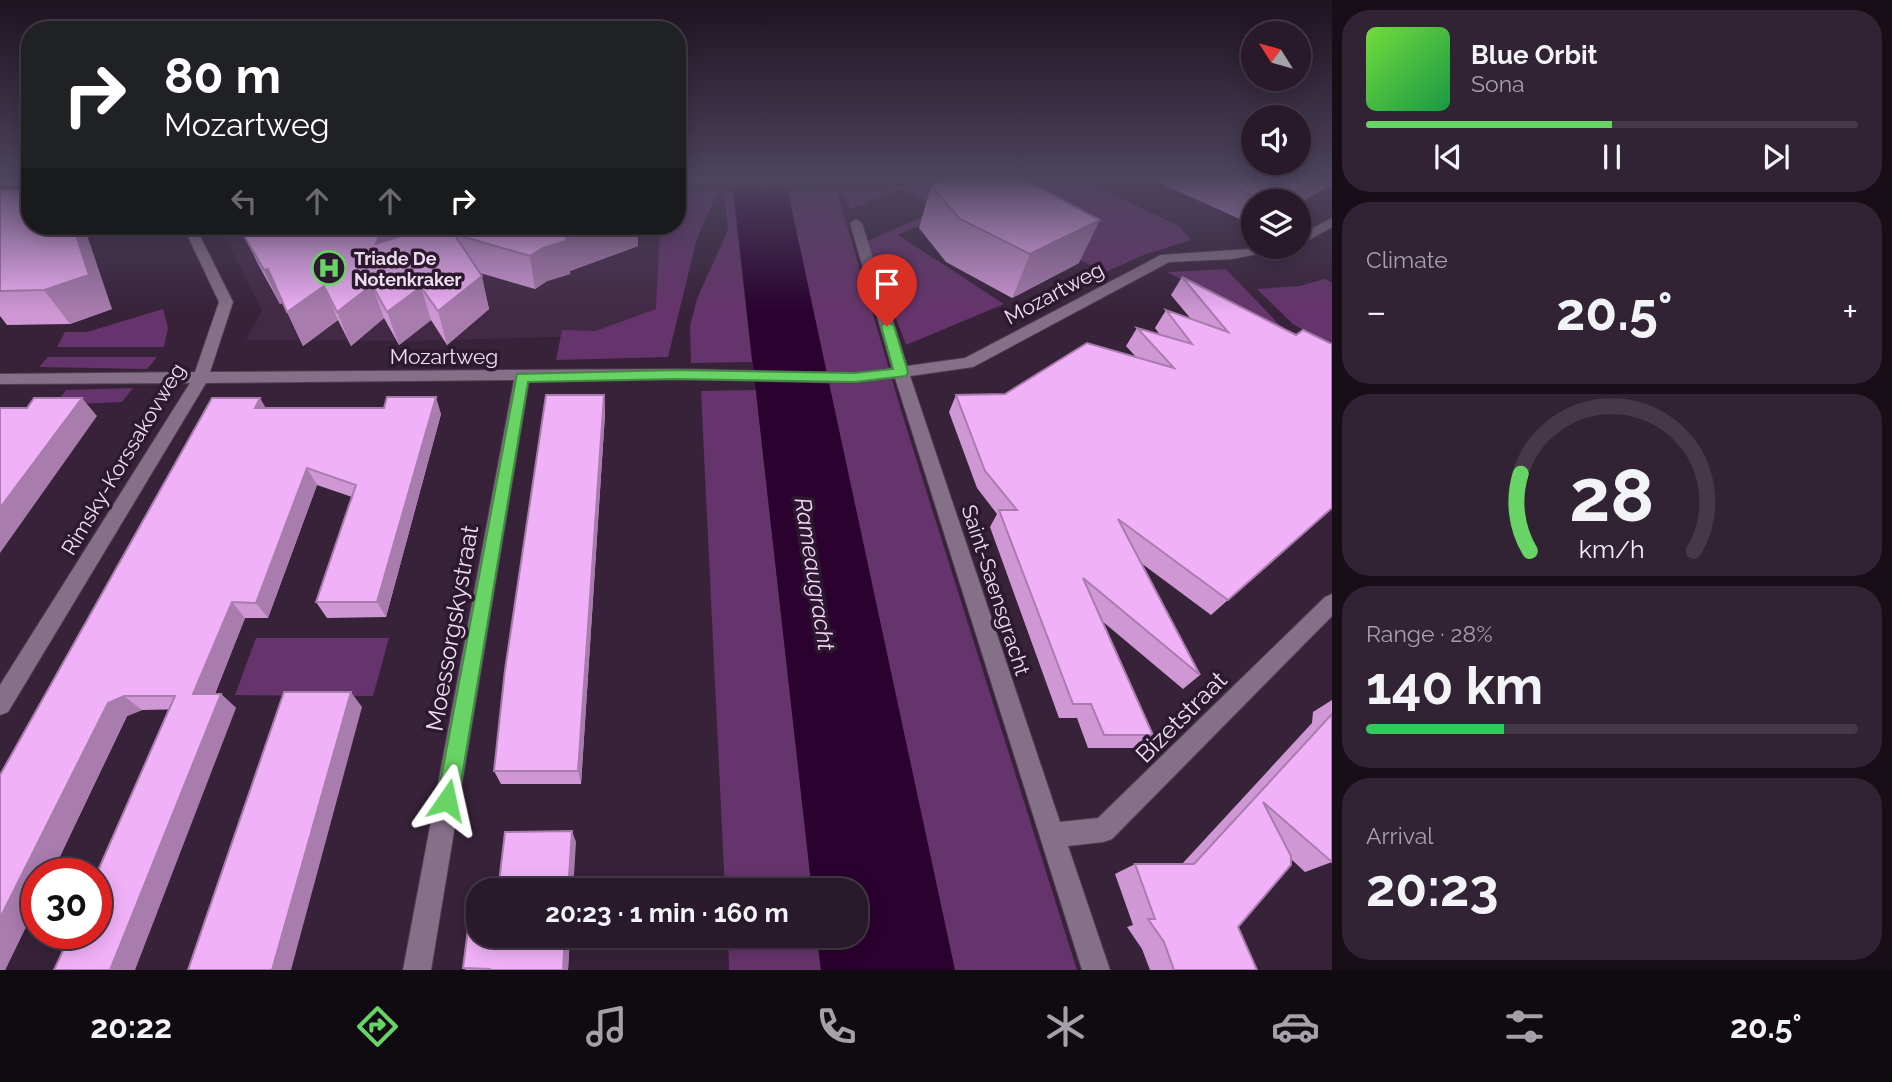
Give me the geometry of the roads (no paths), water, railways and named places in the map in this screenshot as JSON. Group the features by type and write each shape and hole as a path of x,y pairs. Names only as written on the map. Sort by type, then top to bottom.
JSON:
{"street":[{"name":"Saint-Saensgracht","path":"856,223 901,372 1096,970"},
{"path":"1311,234 1330,223"},
{"name":"Rimsky-Korssakovweg","path":"0,705 200,379 226,302 194,235"},
{"name":"Mozartweg","path":"0,379 677,374 855,378 968,363 1166,258 1241,252"},
{"name":"Moessorgskystraat","path":"417,970 522,377"},
{"name":"Bizetstraat","path":"1051,835 1103,830 1332,603"}],"water":[{"name":"Rameaugracht","path":"737,223 795,223 955,970 821,970 818,948 868,948 868,878 811,878"}],"place":[{"name":"Triade De Notenkraker","path":"329,268"}]}
